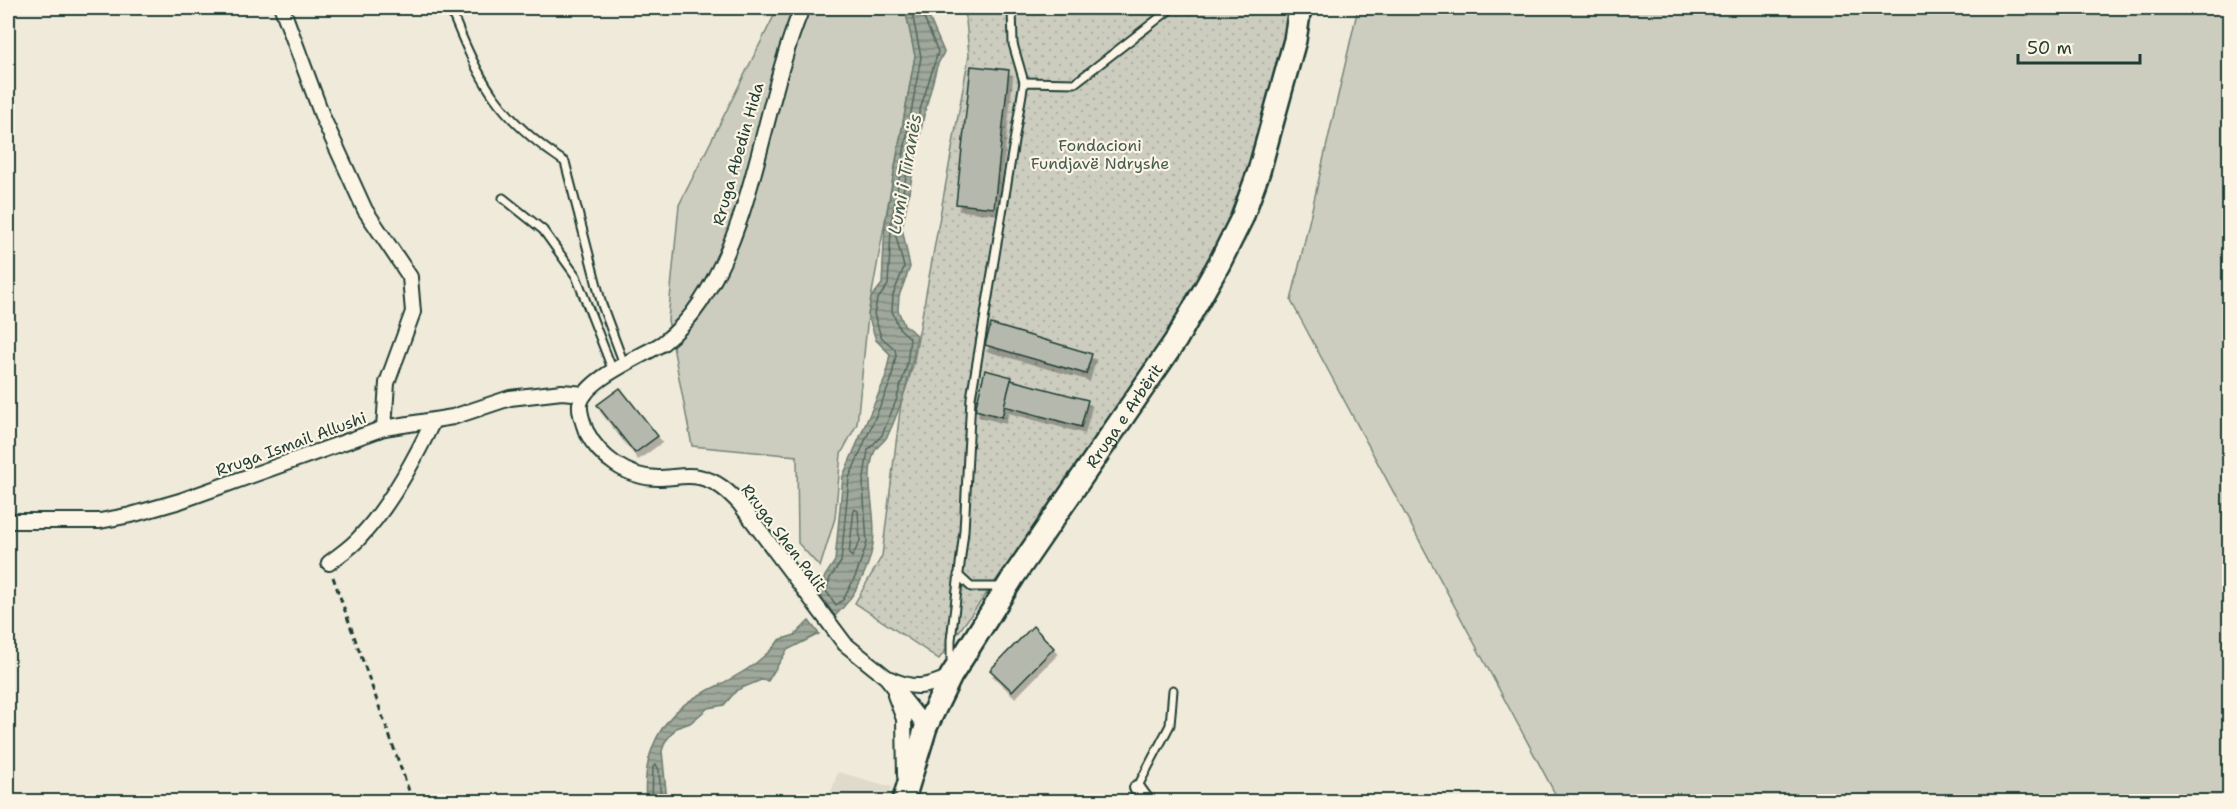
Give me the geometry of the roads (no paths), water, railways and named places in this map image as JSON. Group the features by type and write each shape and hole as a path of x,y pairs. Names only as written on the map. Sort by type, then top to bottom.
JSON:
{"main road":[{"name":"Rruga e Arbërit","path":"904,798 926,727 951,676 1007,586 1176,340 1219,264 1242,218 1259,171 1295,40 1300,8"}],"street":[{"path":"282,8 322,118 365,210 410,277 412,312 387,383 383,404 384,428"},
{"name":"Rruga Abedin Hida","path":"585,394 619,368 663,342 683,325 700,302 719,267 737,225 783,59 802,8"},
{"name":"Rruga Ismail Allushi","path":"8,521 100,521 131,515 180,501 384,428 453,417 510,398 562,392 585,394"},
{"name":"Rruga Shen Palit","path":"585,394 580,405 587,432 614,464 630,473 646,477 698,476 725,488 740,504 845,644 886,677 926,727"},
{"path":"329,563 360,538 377,517 433,421"},
{"path":"886,677 905,685 928,687 951,676"},
{"path":"886,677 904,719 904,798"},
{"path":"1137,788 1147,801"}],"lane":[{"path":"450,8 479,78 496,104 542,147 565,162 619,368"},
{"path":"951,676 951,640 968,482 971,398 1024,82 1013,44 1012,8"},
{"path":"1024,82 1076,83 1172,8"},
{"path":"503,198 543,230 576,276 619,368"},
{"path":"958,575 972,587 1007,586"},
{"path":"1137,788 1170,725 1173,690"}],"water":[{"name":"Lumi i Tiranës","path":"905,8 925,8 944,52 937,66 924,115 902,228 910,267 899,296 898,310 904,325 917,335 910,374 898,411 887,437 875,451 871,464 870,487 874,533 871,554 860,583 835,616 819,593 825,576 835,561 843,476 885,379 890,354 876,340 868,315 871,298 882,284 885,224 915,56"},
{"path":"809,621 819,634 787,650 768,681 761,680 737,690 724,705 708,708 690,723 676,728 665,742 662,751 667,801 646,801 645,784 651,753 656,739 674,714 686,703 750,667 772,649 779,640 795,635"}],"park label":[{"name":"Fondacioni Fundjavë Ndryshe","path":"1100,154"}]}
